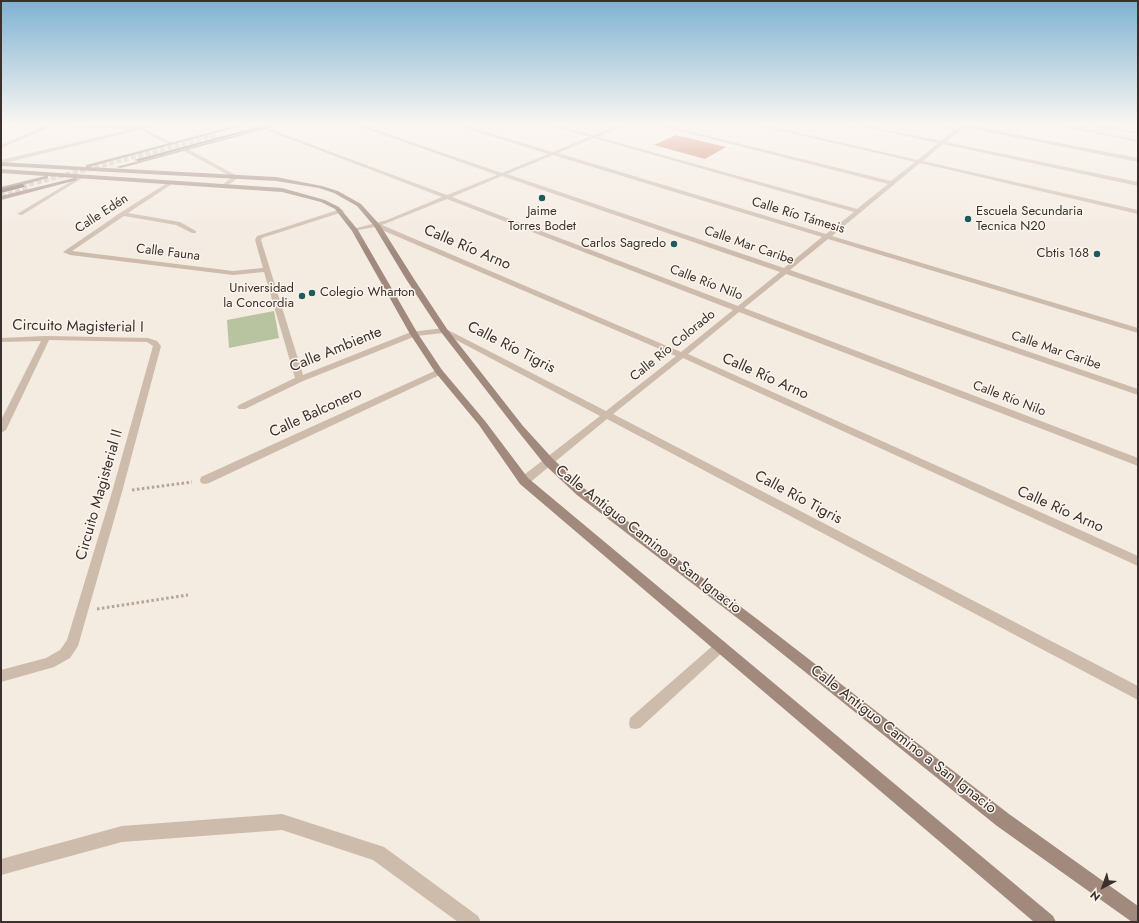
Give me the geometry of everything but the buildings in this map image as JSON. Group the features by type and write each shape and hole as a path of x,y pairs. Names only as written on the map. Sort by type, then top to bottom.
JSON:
{"main road":[{"name":"Calle Antiguo Camino a San Ignacio","path":"49,166 283,181 336,192 359,205 377,225 410,279 444,330 520,428 549,462 581,492 753,622 1003,820 1138,916"},
{"path":"1,190 87,166"},
{"path":"1,198 122,166"},
{"name":"Calle Antiguo Camino a San Ignacio","path":"1,171 282,190 323,201 340,211 355,230 414,334 439,372 482,423 524,481 1048,922"},
{"path":"1,190 21,178 21,176 12,172"},
{"path":"30,181 40,184 37,189"},
{"path":"1,190 22,186"}],"street":[{"path":"216,166 236,177 225,185"},
{"name":"Calle Río Nilo","path":"368,166 1138,462"},
{"name":"Calle Mar Caribe","path":"480,166 1138,392"},
{"path":"355,230 377,225 521,166"},
{"name":"Calle Río Támesis","path":"595,166 1138,332"},
{"path":"700,166 858,211"},
{"path":"824,166 892,183"},
{"name":"Calle Río Colorado","path":"524,481 739,309 913,166"},
{"path":"941,166 1138,212"},
{"path":"1054,166 1138,184"},
{"name":"Calle Edén","path":"66,252 170,183"},
{"path":"300,379 258,240 260,238 340,211"},
{"path":"122,214 178,224 194,232"},
{"name":"Calle Río Arno","path":"377,225 682,355 1138,561"},
{"name":"Calle Fauna","path":"66,252 233,273 268,269"},
{"name":"Calle Ambiente","path":"242,407 300,379 414,334 444,330"},
{"name":"Calle Río Tigris","path":"444,330 1138,693"},
{"path":"1,430 46,338"},
{"name":"Circuito Magisterial I","path":"1,340 46,338 148,340 154,343"},
{"name":"Circuito Magisterial II","path":"1,676 48,663 65,654 72,642 117,492 157,346 154,343"},
{"name":"Calle Balconero","path":"204,480 439,372"},
{"path":"1,867 122,834 282,822 378,853 472,922"}],"lane":[{"path":"20,214 82,177"},
{"path":"635,723 721,646"}],"path":[{"path":"117,492 204,480"},
{"path":"82,612 188,595"}],"green space":[{"path":"274,311 279,338 229,348 227,320"}],"tunnel":[{"path":"22,186 99,166"},
{"path":"1,196 30,188"}],"place":[{"name":"Jaime Torres Bodet","path":"542,198"},
{"name":"Escuela Secundaria Tecnica N20","path":"968,219"},
{"name":"Carlos Sagredo","path":"674,244"},
{"name":"Cbtis 168","path":"1097,254"},
{"name":"Colegio Wharton","path":"312,293"},
{"name":"Universidad la Concordia","path":"302,296"}]}
